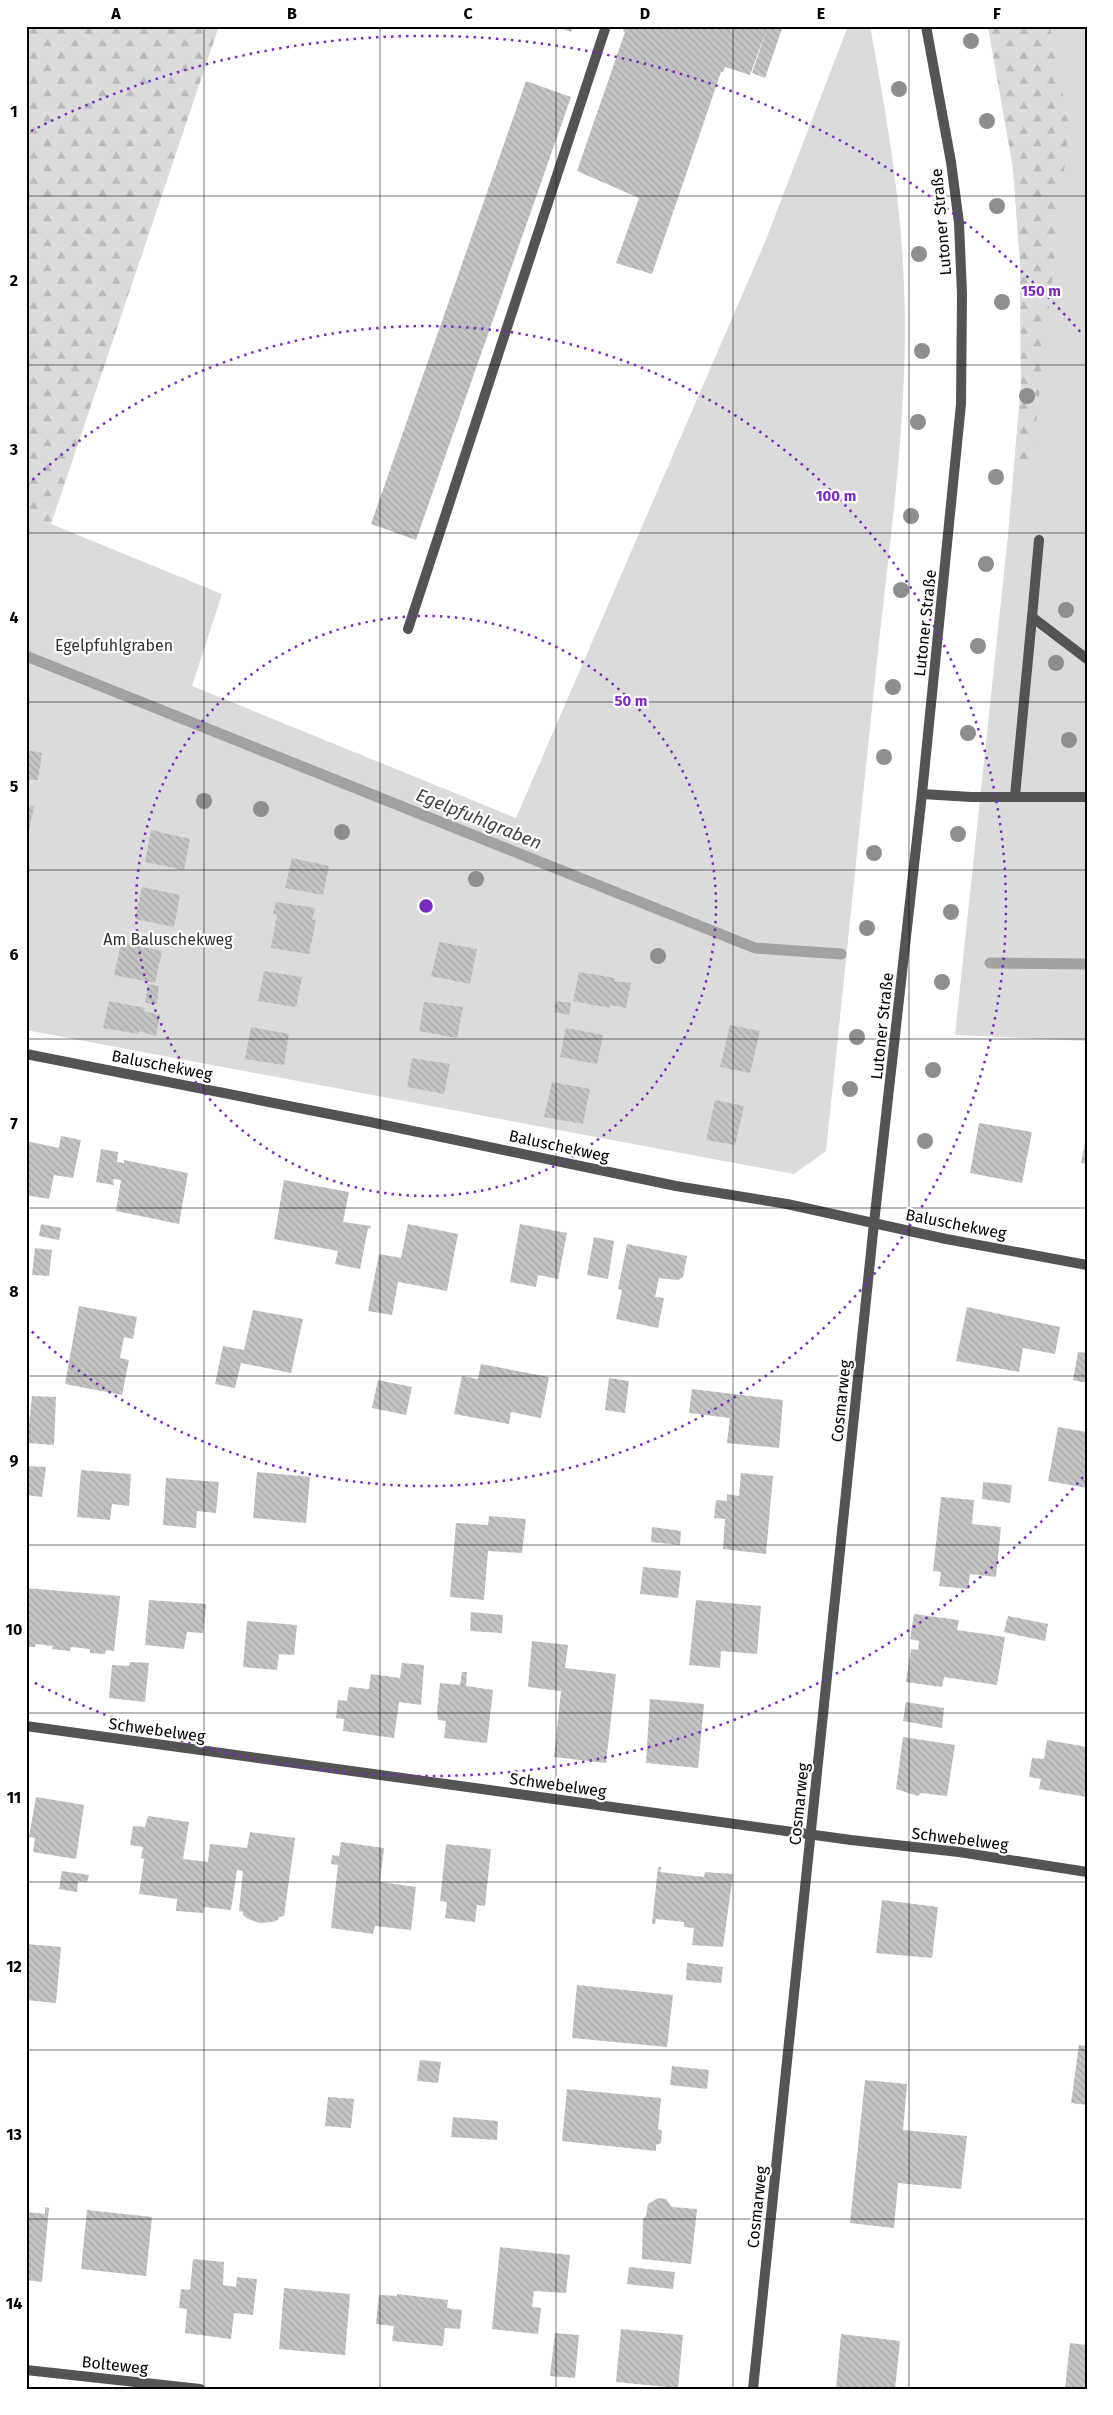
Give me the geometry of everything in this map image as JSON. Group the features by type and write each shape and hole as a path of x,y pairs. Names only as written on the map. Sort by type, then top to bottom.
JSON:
{"street":[{"path":"408,629 606,26"},
{"name":"Lutoner Straße","path":"874,1223 922,794 961,404 962,294 959,223 926,26"},
{"path":"1015,796 1039,540"},
{"path":"1032,617 1087,659"},
{"path":"922,794 971,797 1087,797"},
{"name":"Baluschekweg","path":"26,1054 360,1120 676,1186 787,1204 1087,1265"},
{"name":"Cosmarweg","path":"753,2389 874,1223"},
{"name":"Schwebelweg","path":"26,1726 811,1834 959,1852 1087,1872"},
{"name":"Bolteweg","path":"26,2370 200,2389"}],"green space":[{"path":"26,26 219,26 51,524 26,517"},
{"name":"Am Baluschekweg","path":"848,26 870,26 887,123 900,220 905,330 902,419 894,509 826,1151 794,1174 26,1030 26,517 51,524 222,594 192,686 516,818 765,242"},
{"path":"988,26 1087,26 1087,1041 955,1035 1008,535 1021,385 1020,262 1013,168"},
{"path":"988,26 1050,26 1069,126 1032,461 1022,475 1015,456 1021,385 1020,262 1013,168"}],"building":[{"path":"555,26 573,26 571,32"},
{"path":"625,26 783,26 765,78 752,73 767,29 750,75 725,67 723,72 721,72 652,274 616,263 639,198 577,171 625,32 623,31"},
{"path":"526,81 571,97 416,540 371,524"},
{"path":"26,750 42,753 38,780 26,779"},
{"path":"26,805 34,806 27,841 26,841"},
{"path":"151,830 190,839 184,870 145,862"},
{"path":"292,858 329,866 323,895 285,888"},
{"path":"142,887 180,895 174,927 135,919"},
{"path":"276,902 315,908 312,920 316,920 309,954 271,948 277,914 273,914"},
{"path":"439,942 477,949 470,984 431,976"},
{"path":"121,943 162,951 155,983 114,975"},
{"path":"264,971 302,977 296,1007 258,1001"},
{"path":"579,972 615,978 614,981 631,983 626,1008 610,1005 609,1008 573,1001"},
{"path":"148,984 159,986 157,1004 145,1003"},
{"path":"109,1001 145,1008 144,1011 160,1015 156,1036 139,1031 139,1034 103,1028"},
{"path":"556,1001 571,1003 569,1015 554,1012"},
{"path":"424,1002 463,1007 457,1038 419,1031"},
{"path":"730,1025 760,1031 750,1073 720,1067"},
{"path":"251,1027 289,1034 284,1065 245,1059"},
{"path":"566,1028 603,1035 597,1064 560,1057"},
{"path":"412,1058 450,1064 444,1094 407,1087"},
{"path":"552,1082 590,1089 583,1124 544,1117"},
{"path":"715,1100 744,1106 735,1145 706,1140"},
{"path":"979,1123 1032,1132 1022,1183 970,1173"},
{"path":"61,1136 81,1140 73,1178 54,1175 49,1199 26,1195 26,1141 59,1148"},
{"path":"1087,1138 1087,1164 1081,1163"},
{"path":"101,1149 118,1152 117,1162 124,1163 124,1160 188,1173 179,1224 116,1211 121,1180 113,1179 114,1185 96,1182"},
{"path":"284,1180 349,1192 343,1222 371,1226 370,1229 368,1228 360,1269 335,1264 338,1251 274,1239"},
{"path":"41,1224 61,1228 59,1240 39,1236"},
{"path":"408,1224 458,1234 447,1291 398,1282 392,1315 368,1311 379,1254 401,1258"},
{"path":"520,1224 567,1233 558,1279 538,1275 536,1287 510,1282"},
{"path":"594,1237 614,1241 608,1279 587,1275"},
{"path":"627,1244 687,1256 683,1277 678,1280 659,1278 655,1297 664,1298 658,1328 616,1319 622,1290 618,1289"},
{"path":"35,1248 52,1250 49,1276 32,1275"},
{"path":"79,1306 137,1317 133,1339 124,1337 120,1358 129,1360 122,1395 65,1384"},
{"path":"967,1307 1060,1327 1055,1354 1023,1348 1019,1372 956,1361"},
{"path":"253,1310 303,1319 291,1373 241,1363 235,1388 215,1384 223,1346 244,1350"},
{"path":"1078,1352 1087,1353 1087,1383 1073,1380"},
{"path":"481,1364 549,1377 541,1418 511,1412 509,1424 454,1414 462,1376 478,1379"},
{"path":"609,1378 629,1381 625,1413 605,1410"},
{"path":"378,1380 412,1387 406,1415 372,1408"},
{"path":"692,1389 783,1400 779,1448 727,1443 730,1418 689,1413"},
{"path":"32,1396 56,1397 54,1445 27,1443"},
{"path":"1058,1427 1087,1432 1087,1488 1048,1481"},
{"path":"26,1466 46,1467 42,1497 26,1495"},
{"path":"81,1470 131,1474 129,1506 112,1504 110,1520 77,1517"},
{"path":"257,1472 310,1477 306,1523 253,1518"},
{"path":"741,1473 773,1476 766,1554 723,1549 725,1519 714,1518 716,1500 727,1501 727,1494 739,1496"},
{"path":"166,1478 219,1482 216,1513 197,1511 196,1528 163,1525"},
{"path":"983,1482 1012,1485 1010,1503 982,1499"},
{"path":"941,1497 974,1500 972,1524 1001,1527 996,1577 970,1574 968,1589 939,1586 941,1572 933,1571"},
{"path":"489,1516 526,1519 522,1553 488,1551 484,1600 450,1597 456,1523 488,1525"},
{"path":"652,1527 681,1531 680,1545 651,1542"},
{"path":"643,1567 681,1571 678,1598 640,1594"},
{"path":"26,1588 120,1596 114,1651 106,1650 105,1654 90,1653 90,1649 71,1647 70,1651 52,1649 53,1646 36,1644 35,1647 26,1647"},
{"path":"149,1600 206,1604 203,1633 187,1632 184,1649 145,1645"},
{"path":"696,1600 761,1606 757,1654 721,1651 720,1668 689,1665"},
{"path":"471,1612 503,1615 502,1633 470,1631"},
{"path":"914,1614 959,1620 957,1630 1005,1637 997,1685 944,1677 942,1687 906,1682 911,1649 918,1650 919,1641 910,1639"},
{"path":"1008,1616 1048,1624 1045,1641 1004,1632"},
{"path":"247,1621 297,1625 294,1655 279,1654 277,1670 243,1667"},
{"path":"532,1641 568,1645 565,1668 616,1674 606,1763 554,1757 561,1691 528,1687"},
{"path":"130,1662 149,1663 145,1702 109,1698 112,1665 129,1666"},
{"path":"402,1663 424,1665 421,1705 399,1702 394,1738 343,1731 344,1719 336,1718 338,1700 347,1701 349,1687 369,1689 371,1674 400,1678"},
{"path":"462,1672 467,1672 466,1686 493,1690 487,1743 444,1738 446,1721 438,1720 437,1712 440,1683 460,1685"},
{"path":"650,1699 704,1704 698,1768 646,1763"},
{"path":"906,1702 944,1708 942,1728 903,1721"},
{"path":"903,1737 955,1745 947,1796 921,1793 918,1796 896,1789"},
{"path":"1047,1740 1087,1747 1087,1797 1039,1789 1041,1779 1029,1777 1032,1758 1044,1759"},
{"path":"36,1797 84,1805 76,1859 33,1852 35,1838 29,1837"},
{"path":"148,1816 189,1822 183,1859 208,1862 210,1844 247,1848 250,1832 295,1838 284,1916 272,1922 260,1923 243,1915 243,1912 239,1911 243,1871 237,1870 231,1910 204,1907 203,1913 176,1911 177,1899 139,1894 144,1859 141,1858 143,1847 130,1845 133,1826 145,1827"},
{"path":"341,1842 384,1848 380,1882 416,1887 411,1930 375,1926 373,1934 331,1928 338,1865 331,1864 332,1855 339,1856"},
{"path":"446,1844 491,1849 485,1906 477,1905 475,1922 445,1918 447,1902 440,1901"},
{"path":"658,1867 661,1867 660,1872 704,1877 705,1872 733,1874 723,1947 692,1945 694,1928 684,1927 684,1922 656,1919 655,1924 652,1924"},
{"path":"62,1871 89,1875 87,1882 78,1881 77,1892 59,1889"},
{"path":"882,1900 938,1907 932,1958 876,1953"},
{"path":"26,1944 61,1947 56,2003 26,2000"},
{"path":"687,1963 723,1967 721,1983 686,1980"},
{"path":"577,1985 673,1995 667,2047 572,2038"},
{"path":"1079,2045 1087,2046 1087,2105 1071,2103"},
{"path":"420,2060 441,2062 438,2083 417,2081"},
{"path":"672,2066 709,2070 707,2089 670,2085"},
{"path":"865,2080 907,2084 903,2130 967,2136 961,2189 898,2183 894,2228 850,2223"},
{"path":"567,2089 661,2098 658,2129 662,2131 661,2143 656,2145 656,2151 562,2141"},
{"path":"328,2097 354,2099 351,2128 325,2126"},
{"path":"453,2117 498,2121 497,2140 451,2137"},
{"path":"658,2198 666,2199 672,2207 697,2209 691,2264 642,2259 643,2219 646,2216 648,2204"},
{"path":"45,2207 49,2208 42,2282 26,2280 26,2212 45,2214"},
{"path":"87,2210 152,2217 146,2276 81,2269"},
{"path":"500,2247 570,2255 566,2293 534,2291 532,2307 541,2308 538,2334 492,2329"},
{"path":"193,2259 224,2262 223,2285 236,2287 237,2277 257,2279 253,2315 234,2313 231,2339 185,2333 187,2309 179,2308 181,2289 190,2290"},
{"path":"629,2267 675,2272 673,2289 627,2284"},
{"path":"284,2288 350,2294 345,2355 279,2349"},
{"path":"397,2294 448,2300 447,2308 462,2310 460,2329 445,2328 443,2346 392,2341 394,2326 376,2324 379,2295 397,2296"},
{"path":"621,2329 683,2335 678,2388 616,2382"},
{"path":"555,2333 579,2335 575,2378 550,2376"},
{"path":"841,2334 900,2341 895,2389 836,2389"},
{"path":"1070,2343 1087,2345 1087,2389 1065,2389"}],"waterway":[{"name":"Egelpfuhlgraben","path":"26,656 755,948 841,954"},
{"name":"Egelpfuhlgraben","path":"990,963 1087,964"}]}
